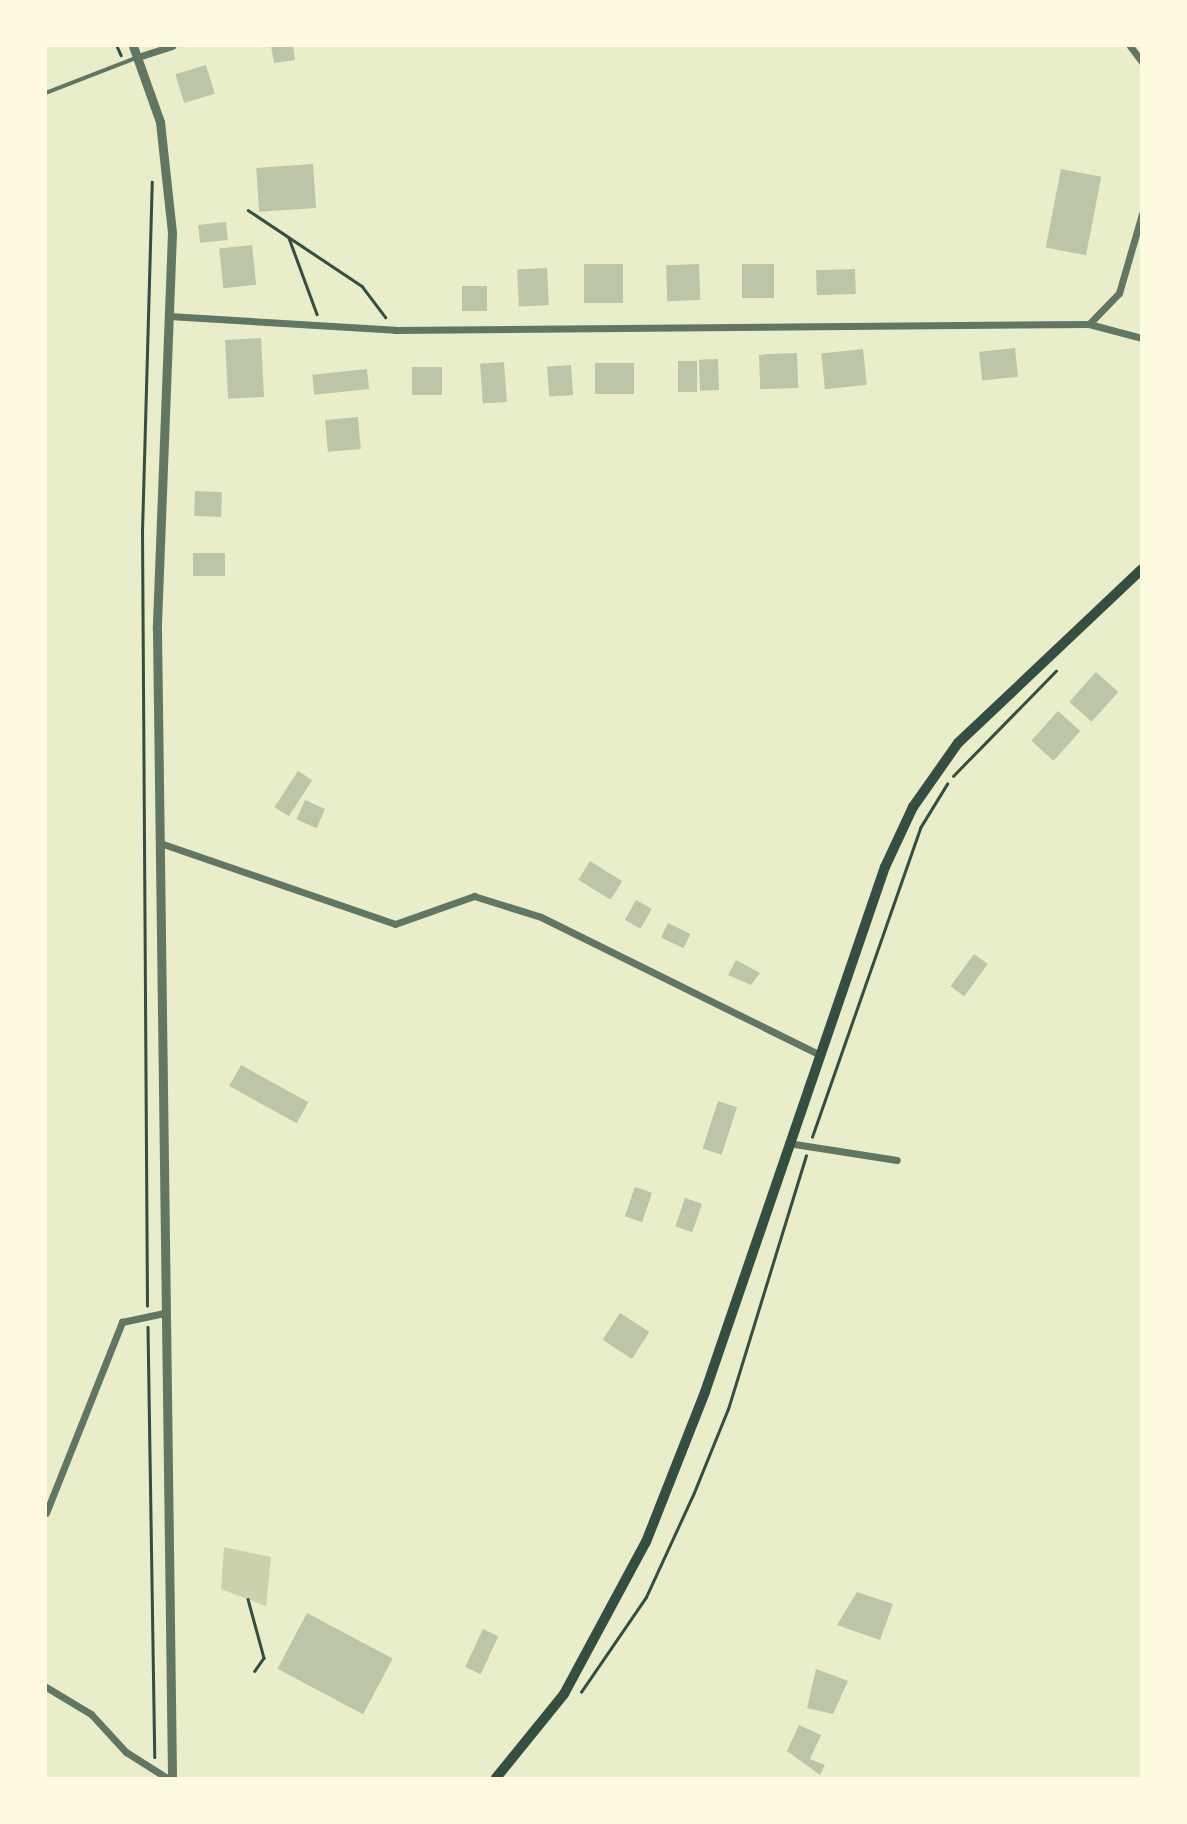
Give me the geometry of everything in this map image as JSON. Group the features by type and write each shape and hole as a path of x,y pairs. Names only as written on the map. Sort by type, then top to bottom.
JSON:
{"main road":[{"path":"496,1779 564,1694 646,1542 705,1392 818,1054 885,867 913,807 958,743 1142,569"}],"street":[{"path":"133,46 160,122 172,233 157,630 163,844 169,1779"},
{"path":"138,57 172,46"},
{"path":"1130,46 1142,62"},
{"path":"1088,324 1119,293 1142,214"},
{"path":"169,316 395,331 1088,324 1142,338"},
{"path":"163,844 395,924 474,896 615,951 818,1054"},
{"path":"788,1143 808,1149 897,1160"},
{"path":"46,1513 122,1322 164,1313"},
{"path":"46,1687 91,1714 126,1752 169,1779"}],"lane":[{"path":"46,93 138,57"}],"path":[{"path":"248,210 362,286 395,331"},
{"path":"289,237 320,327"},
{"path":"576,1700 630,1625 694,1495 728,1409 808,1149 920,828 951,777 1058,668"},
{"path":"248,1599 264,1658 255,1671"}],"green space":[{"path":"224,1547 271,1557 266,1606 221,1589"}],"building":[{"path":"271,46 293,46 295,60 274,63"},
{"path":"206,65 215,94 184,103 175,74"},
{"path":"313,164 316,208 259,212 256,168"},
{"path":"1061,169 1101,177 1086,255 1046,248"},
{"path":"226,222 228,240 200,243 198,225"},
{"path":"252,245 256,285 223,288 219,248"},
{"path":"584,264 623,264 623,303 584,303"},
{"path":"699,264 700,300 667,301 666,265"},
{"path":"742,264 774,264 774,298 742,298"},
{"path":"547,268 549,305 519,307 517,270"},
{"path":"855,269 856,294 817,295 816,270"},
{"path":"462,286 487,286 487,311 462,311"},
{"path":"261,338 264,397 228,399 225,340"},
{"path":"1015,348 1018,377 982,381 979,352"},
{"path":"863,349 867,385 825,389 821,353"},
{"path":"797,353 798,388 760,389 759,354"},
{"path":"718,359 719,390 700,391 699,360"},
{"path":"678,361 697,361 697,392 678,392"},
{"path":"504,362 507,402 483,404 480,364"},
{"path":"595,363 634,363 634,394 595,394"},
{"path":"571,365 573,395 549,397 547,367"},
{"path":"412,367 442,367 442,395 412,395"},
{"path":"367,369 369,389 314,395 312,375"},
{"path":"358,417 361,449 328,452 325,420"},
{"path":"195,491 222,492 221,517 194,516"},
{"path":"193,553 225,553 225,576 193,576"},
{"path":"1096,672 1118,692 1092,722 1069,702"},
{"path":"1058,711 1080,731 1054,761 1031,741"},
{"path":"298,771 312,780 289,816 275,807"},
{"path":"305,800 325,809 317,828 296,819"},
{"path":"590,861 622,881 611,900 578,880"},
{"path":"636,900 652,909 641,929 625,920"},
{"path":"668,923 690,934 683,948 661,937"},
{"path":"974,954 988,964 964,996 950,986"},
{"path":"736,960 760,973 751,985 728,975"},
{"path":"241,1065 308,1102 297,1123 229,1086"},
{"path":"718,1101 737,1107 722,1155 703,1149"},
{"path":"635,1187 652,1193 642,1222 625,1216"},
{"path":"685,1198 702,1204 692,1232 675,1226"},
{"path":"620,1313 649,1332 632,1359 603,1340"},
{"path":"857,1592 893,1604 880,1640 837,1625"},
{"path":"307,1613 393,1659 363,1714 277,1669"},
{"path":"483,1629 498,1636 481,1674 465,1667"},
{"path":"816,1669 848,1681 833,1714 807,1708"},
{"path":"799,1725 821,1735 810,1759 825,1765 820,1775 787,1751"}]}
